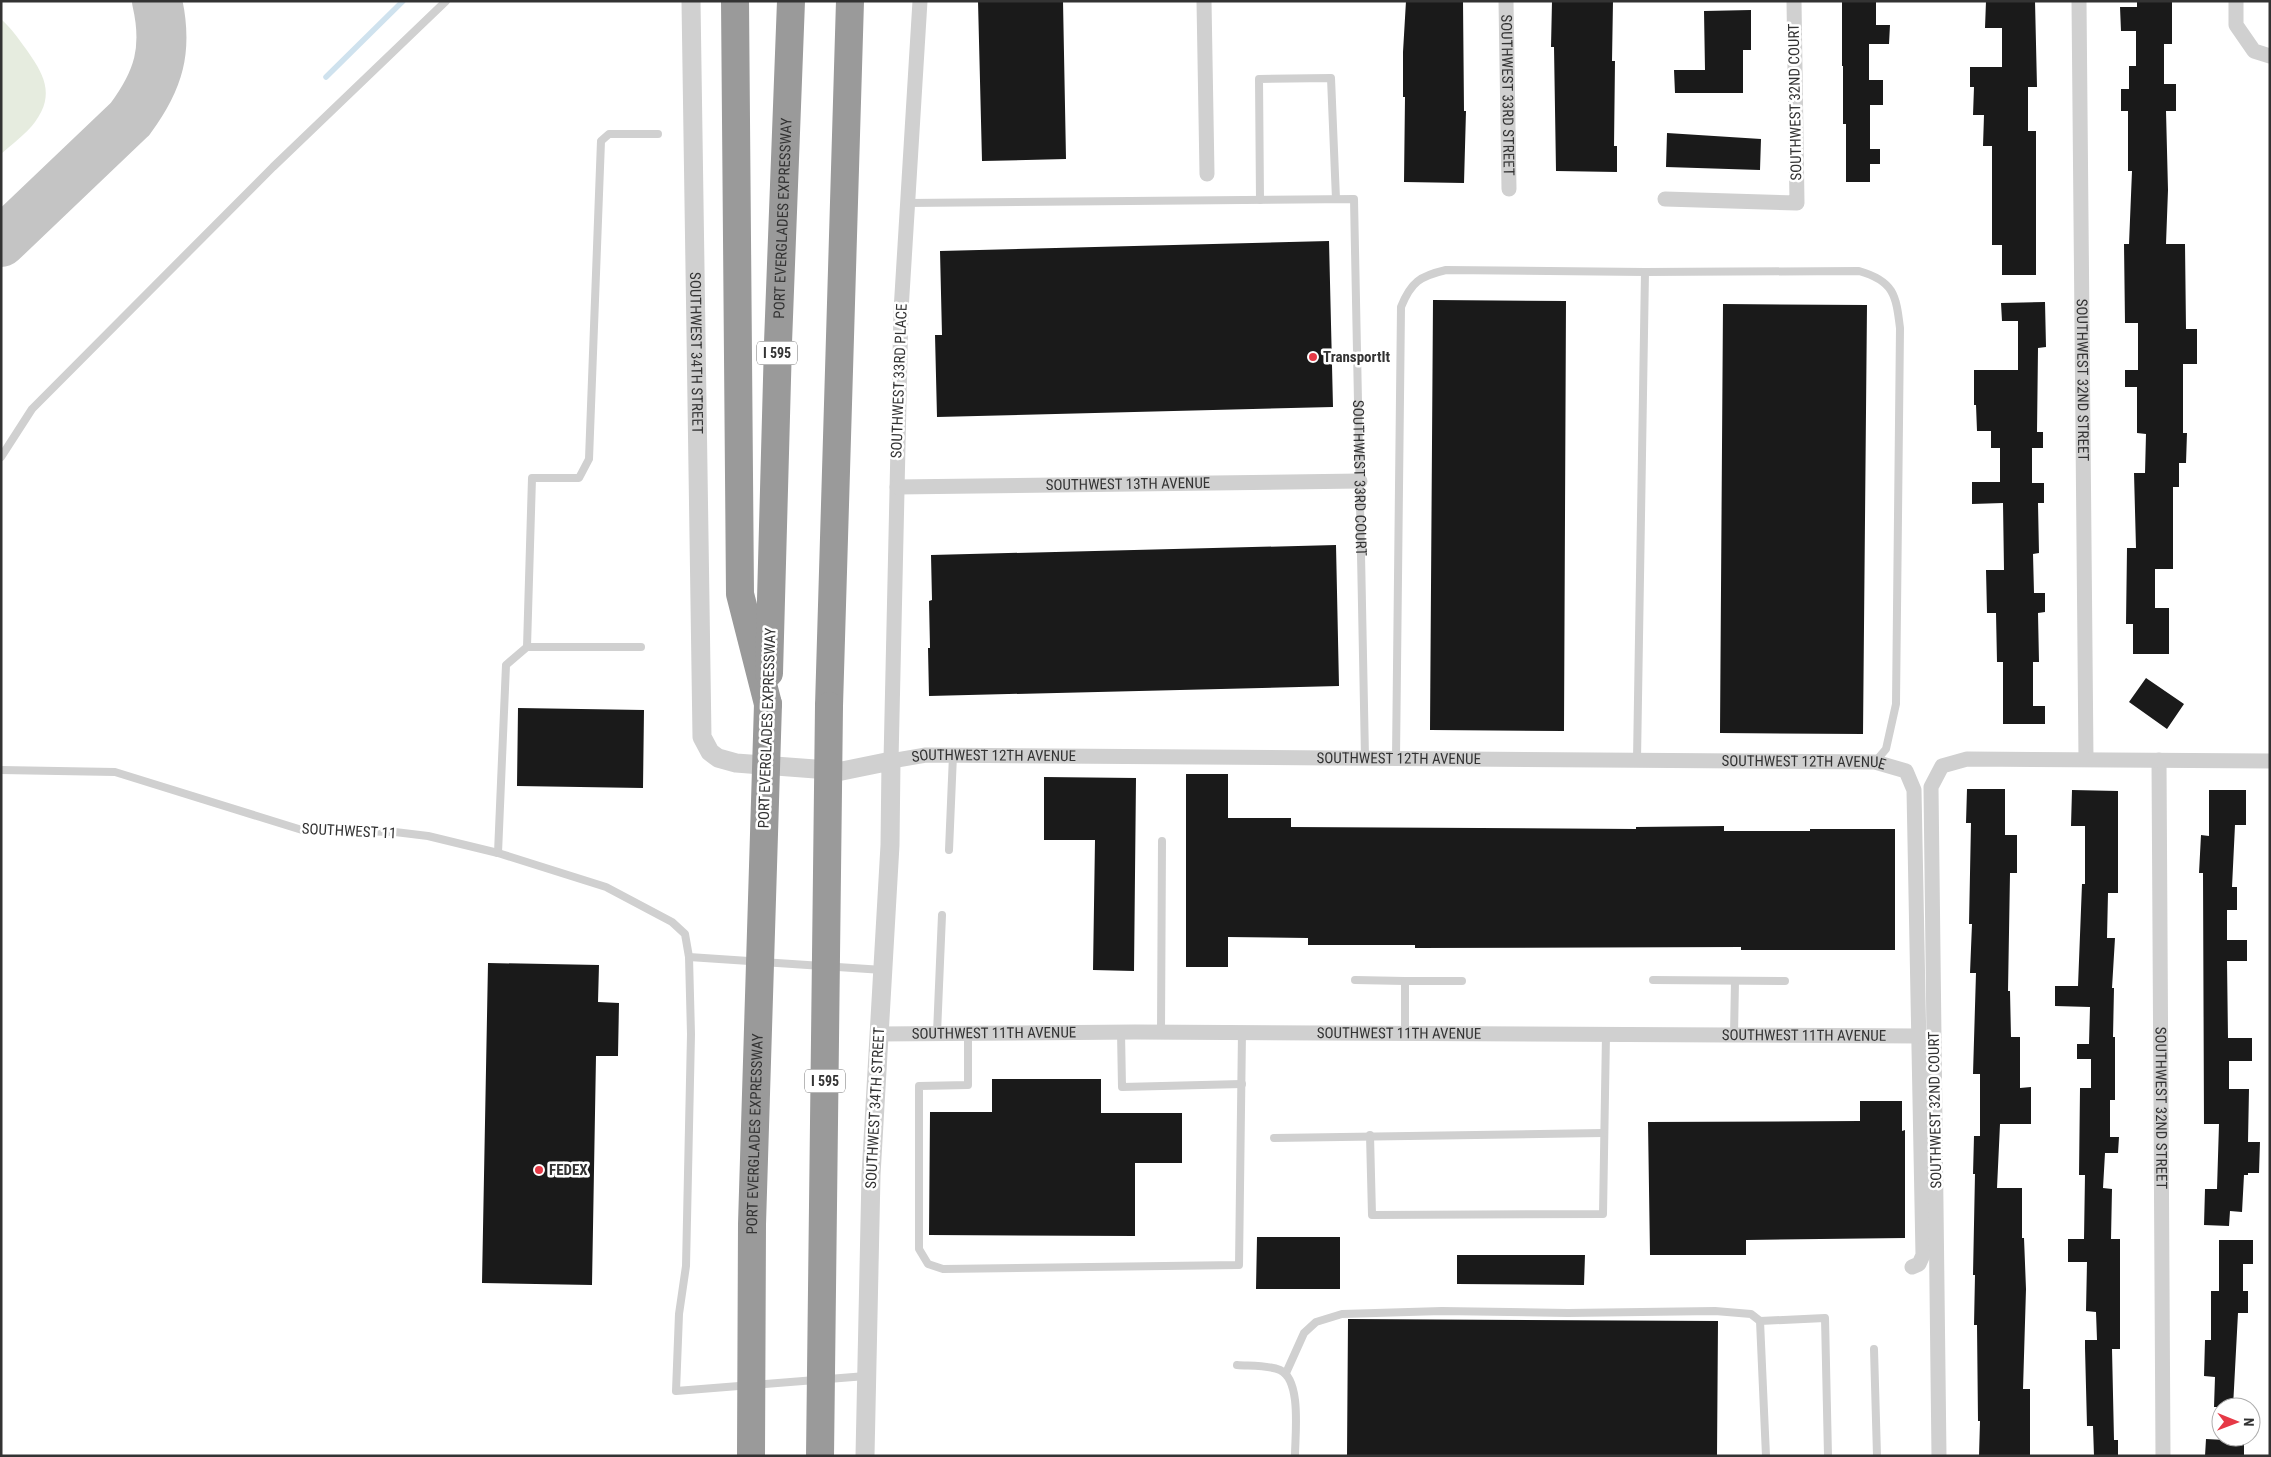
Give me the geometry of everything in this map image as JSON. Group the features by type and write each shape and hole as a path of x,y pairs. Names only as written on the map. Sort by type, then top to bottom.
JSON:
{"highway":[{"path":"735,1 740,594 768,704"},
{"name":"PORT EVERGLADES EXPRESSWAY","path":"752,1456 752,1224 778,343 791,1"},
{"name":"I 595","path":"820,1456 829,706 850,1"},
{"path":"847,64 862,1"}],"street":[{"name":"SOUTHWEST 34TH STREET","path":"691,1 700,727 705,744 710,752 726,762 842,771 891,761 890,845 870,1175 865,1456"},
{"name":"SOUTHWEST 33RD PLACE","path":"891,761 901,311 920,1"},
{"path":"1204,1 1207,174"},
{"name":"SOUTHWEST 33RD STREET","path":"1506,1 1509,188"},
{"name":"SOUTHWEST 32ND COURT","path":"1665,199 1797,203 1794,1"},
{"name":"SOUTHWEST 32ND STREET","path":"2079,1 2086,759"},
{"path":"2236,1 2236,25 2254,51 2270,56"},
{"name":"SOUTHWEST 13TH AVENUE","path":"897,487 1360,481"},
{"name":"SOUTHWEST 12TH AVENUE","path":"891,761 926,755 953,755 1875,762 1906,771"},
{"name":"SOUTHWEST 32ND COURT","path":"1939,1456 1931,787 1942,766 1967,758 2086,759"},
{"path":"2086,759 2270,761"},
{"name":"SOUTHWEST 32ND STREET","path":"2159,760 2163,1456"},
{"name":"SOUTHWEST 32ND COURT","path":"1906,771 1914,790 1923,1255 1919,1264 1912,1267"},
{"name":"SOUTHWEST 11TH AVENUE","path":"879,1034 1242,1032 1918,1036"}],"lane":[{"path":"1,457 32,409 273,168 446,1"},
{"path":"907,203 1260,200 1336,199 1331,78 1259,80 1260,200"},
{"path":"527,647 532,478 578,478 589,459 601,141 609,134 658,134"},
{"name":"SOUTHWEST 33RD COURT","path":"1336,199 1354,199 1365,757"},
{"path":"1396,758 1401,307 1408,290 1424,276 1446,270 1645,272 1859,271 1886,282 1896,302 1900,328 1896,704 1886,749 1875,762"},
{"path":"1637,760 1645,272"},
{"path":"498,853 506,665 527,647 641,647"},
{"path":"949,850 953,755"},
{"name":"SOUTHWEST 11","path":"1,770 115,772 302,830 395,832 428,836 498,853 606,887 672,922 685,934 689,958"},
{"path":"1161,1032 1162,841"},
{"path":"937,1033 942,915"},
{"path":"866,1376 676,1391 679,1314 686,1266 691,1034 689,958 883,970"},
{"path":"1355,980 1462,981"},
{"path":"1653,980 1786,981"},
{"path":"1405,981 1405,1034"},
{"path":"1734,1035 1735,981"},
{"path":"1121,1032 1122,1087 1242,1084"},
{"path":"968,1033 968,1085 919,1086 919,1248 928,1264 943,1269 1239,1265 1242,1032"},
{"path":"1370,1136 1372,1215 1603,1214 1606,1034"},
{"path":"1274,1138 1604,1133"},
{"path":"1286,1373 1304,1333 1316,1322 1342,1314 1442,1311 1568,1313 1715,1311 1751,1314 1760,1321 1825,1318 1828,1456"},
{"path":"1760,1321 1766,1456"},
{"path":"1874,1349 1877,1456"},
{"path":"1237,1365 1278,1369 1286,1373 1294,1391 1296,1456"}],"shaded area":[{"path":"1,19 17,37 38,67 45,84 46,93 45,102 35,122 1,154"}],"building":[{"path":"978,1 1063,1 1066,159 982,161"},
{"path":"1406,1 1463,1 1464,111 1466,111 1464,183 1404,182 1405,97 1403,97 1403,52"},
{"path":"1552,1 1613,1 1612,61 1615,61 1614,146 1617,146 1617,172 1556,171 1554,47 1551,47"},
{"path":"1842,1 1876,1 1876,25 1890,25 1889,44 1869,44 1869,80 1883,80 1883,105 1870,105 1870,149 1880,149 1880,164 1870,164 1870,182 1846,182 1846,124 1843,124"},
{"path":"1986,1 2035,1 2037,87 2028,87 2028,131 2036,131 2036,275 2002,275 2002,245 1992,245 1992,146 1983,146 1984,115 1973,115 1974,87 1970,87 1970,67 2002,67 2002,28 1985,28"},
{"path":"2137,1 2172,1 2172,44 2164,44 2164,84 2176,84 2176,111 2166,111 2168,190 2166,244 2185,244 2186,329 2197,329 2197,364 2183,364 2183,433 2187,433 2186,463 2179,463 2179,487 2173,487 2173,569 2155,569 2155,608 2169,608 2169,654 2133,654 2133,624 2126,624 2127,548 2136,548 2134,473 2145,473 2146,434 2137,433 2137,387 2125,387 2125,370 2138,370 2138,323 2125,323 2124,244 2129,244 2132,171 2128,171 2128,111 2121,111 2121,89 2129,89 2129,66 2136,66 2136,31 2121,31 2120,7 2137,7"},
{"path":"1751,10 1751,50 1743,50 1743,93 1675,93 1674,70 1705,70 1704,11"},
{"path":"1667,133 1761,139 1760,170 1666,167"},
{"path":"1329,241 1333,407 937,417 935,335 942,335 940,251"},
{"path":"1433,300 1566,301 1564,731 1430,730"},
{"path":"2045,302 2046,347 2038,348 2037,432 2043,432 2043,448 2032,448 2032,483 2044,483 2044,503 2038,503 2039,553 2033,554 2034,593 2045,593 2045,612 2038,613 2039,662 2033,662 2033,706 2045,706 2045,724 2003,724 2003,662 1997,662 1996,613 1987,613 1986,570 2004,570 2003,503 1972,504 1972,482 2000,482 2000,448 1991,448 1991,431 1977,431 1976,405 1974,405 1974,370 2018,370 2018,321 2002,321 2001,303"},
{"path":"1723,304 1867,305 1863,734 1720,733"},
{"path":"1336,545 1339,686 929,696 928,648 930,648 929,601 932,600 931,555"},
{"path":"2146,678 2184,704 2167,729 2129,702"},
{"path":"518,708 644,710 643,788 517,786"},
{"path":"1186,774 1228,774 1228,818 1291,818 1291,827 1636,829 1636,827 1724,826 1724,831 1895,829 1895,950 1741,950 1741,947 1415,948 1415,945 1308,945 1308,938 1228,937 1228,967 1186,967"},
{"path":"1044,777 1136,778 1134,971 1093,970 1095,840 1044,840"},
{"path":"1967,789 2005,789 2005,835 2017,835 2017,873 2010,873 2008,991 2010,991 2011,1037 2020,1037 2020,1088 2031,1087 2031,1124 2000,1124 1997,1188 2022,1188 2022,1238 2024,1238 2026,1289 2023,1389 2030,1389 2030,1456 1979,1456 1980,1421 1978,1421 1977,1325 1974,1325 1975,1174 1973,1174 1974,1136 1980,1136 1980,1074 1973,1074 1976,973 1970,973 1972,924 1969,924 1971,823 1966,823"},
{"path":"2072,790 2118,791 2118,893 2108,893 2107,938 2115,938 2112,988 2114,988 2115,1100 2110,1100 2110,1137 2119,1137 2118,1153 2105,1153 2103,1188 2112,1189 2111,1239 2120,1239 2120,1349 2112,1349 2114,1440 2118,1440 2118,1456 2094,1456 2093,1426 2087,1426 2085,1340 2097,1340 2096,1312 2086,1311 2087,1262 2068,1262 2068,1239 2084,1239 2085,1175 2079,1175 2080,1088 2091,1088 2091,1059 2077,1059 2077,1044 2089,1044 2090,1007 2055,1006 2055,986 2078,986 2082,884 2085,884 2085,826 2071,826"},
{"path":"2209,790 2246,790 2246,825 2235,825 2232,887 2237,887 2237,910 2227,910 2227,940 2247,940 2247,961 2227,961 2228,1038 2252,1038 2252,1061 2229,1061 2229,1089 2249,1089 2248,1142 2260,1142 2259,1173 2244,1175 2242,1212 2230,1211 2229,1226 2204,1225 2205,1189 2217,1189 2219,1124 2204,1124 2203,873 2199,873 2201,835 2209,836"},
{"name":"FEDEX","path":"488,963 599,965 598,1002 619,1003 618,1056 596,1056 592,1285 482,1283"},
{"path":"992,1079 1101,1079 1101,1113 1182,1113 1182,1163 1135,1163 1135,1236 929,1235 930,1112 992,1112"},
{"path":"1860,1101 1902,1101 1902,1131 1905,1130 1905,1238 1746,1240 1746,1255 1650,1255 1648,1122 1860,1121"},
{"path":"1257,1237 1340,1237 1340,1289 1256,1289"},
{"path":"2219,1240 2253,1240 2253,1264 2243,1264 2243,1291 2248,1291 2248,1313 2238,1313 2234,1397 2214,1397 2215,1377 2204,1376 2205,1340 2211,1340 2211,1291 2219,1291"},
{"path":"1457,1255 1585,1255 1584,1285 1457,1284"},
{"path":"1348,1319 1718,1321 1717,1456 1347,1456"},
{"path":"2206,1439 2211,1439 2211,1447 2244,1447 2244,1456 2205,1456"}],"waterway":[{"path":"326,77 403,1"}],"taxiway":[{"path":"1,242 130,119 140,105 154,77 161,49 162,34 157,1"}],"place":[{"name":"TransportIt","path":"1313,357"},
{"name":"FEDEX","path":"539,1170"}]}
